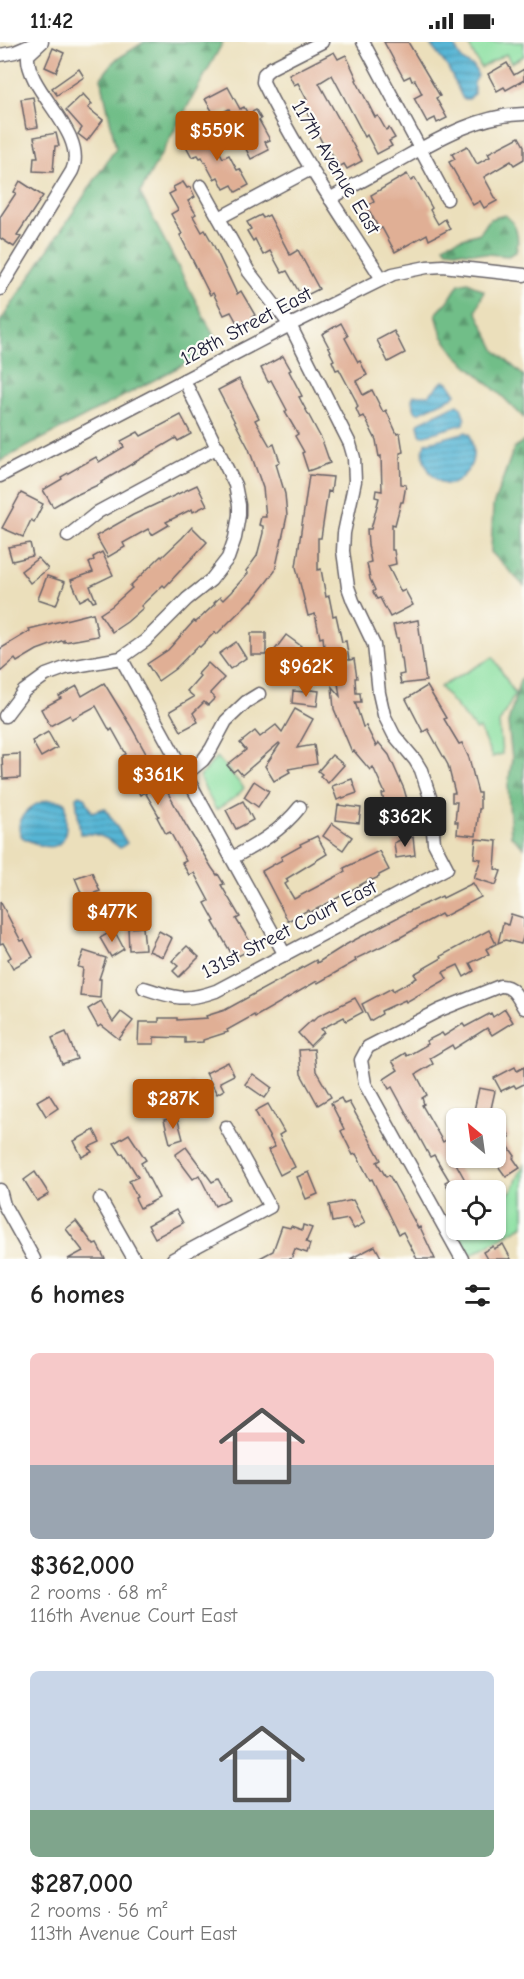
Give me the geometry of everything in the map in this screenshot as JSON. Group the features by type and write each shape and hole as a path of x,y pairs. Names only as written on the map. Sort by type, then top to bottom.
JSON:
{"street":[{"path":"0,55 15,52 37,42"},
{"path":"0,289 75,164 75,153 69,137 29,65 28,55 42,42"},
{"name":"117th Avenue East","path":"322,42 271,68 264,74 263,82 311,169 382,279"},
{"path":"363,42 447,199"},
{"path":"330,199 421,149 476,123 491,118 524,114"},
{"path":"219,218 311,169"},
{"path":"201,186 249,272 290,325"},
{"name":"128th Street East","path":"0,476 382,279 404,271 435,266 524,275"},
{"name":"131st Street Court East","path":"144,988 176,998 195,997 216,991 447,868 434,843 430,797 421,770 394,735 384,715 379,693 374,645 348,587 343,551 344,533 355,481 354,458 350,444 290,325"},
{"path":"5,716 24,691 46,675 65,668 121,658 156,633 187,599 211,580 224,565 235,538 239,515 237,495 232,476 184,380"},
{"path":"68,536 98,512 218,447"},
{"path":"121,658 285,955"},
{"path":"186,774 211,749 226,721 246,702 259,694"},
{"path":"232,858 278,831 300,807"},
{"path":"462,1259 365,1084 360,1065 361,1060 368,1047 440,1010 500,986 512,990 524,1008"},
{"path":"173,1259 270,1207 226,1127"},
{"path":"0,1190 2,1203 34,1259"},
{"path":"100,1199 134,1259"}],"green space":[{"path":"144,42 223,42 140,193 219,346 0,461 0,322 116,148 101,78 114,61"},
{"path":"467,42 524,42 524,56 511,63 506,54 481,68"},
{"path":"505,215 516,232 518,242 516,252 508,256 447,250 444,246 480,233 490,219"},
{"path":"468,282 484,291 476,311 496,351 524,376 524,418 456,355 442,336 436,314 459,284"},
{"path":"524,441 524,586 491,552 493,506 514,448"},
{"path":"493,657 515,694 499,723 502,754 492,757 479,728 476,730 440,687"},
{"path":"524,676 524,848 511,836 508,785 512,759 508,723 520,680"},
{"path":"217,757 244,788 237,796 216,810 200,779"},
{"path":"524,1163 524,1225 506,1235 506,1194 512,1191"},
{"path":"462,1240 498,1240 471,1255"}],"water":[{"path":"428,42 454,42 461,58 474,67 478,76 474,83 474,94 469,99 463,99 447,66"},
{"path":"443,381 448,382 456,394 418,413 415,411 412,399 414,395 429,395"},
{"path":"458,404 463,414 464,424 422,436 420,434 418,424 420,422"},
{"path":"466,432 470,434 473,448 473,459 470,466 456,482 441,483 426,465 423,454 424,446 426,443"},
{"path":"80,795 85,797 92,812 105,808 127,843 120,848 102,837 80,834 76,797"},
{"path":"48,800 64,801 66,831 59,844 47,847 22,837 19,824 25,813 35,805"}],"building":[{"path":"384,42 408,42 440,96 436,98 447,118 437,123 435,118 427,122 414,98 422,94 415,80 412,81 410,76 404,79"},
{"path":"53,48 64,53 56,72 45,67"},
{"path":"334,52 338,59 346,55 375,117 378,116 386,130 389,128 395,138 389,141 392,146 377,154 367,135 365,137 332,75 319,83 362,161 347,169 344,164 339,167 328,147 325,148 302,103 307,100 298,83 294,85 289,75"},
{"path":"507,63 514,75 524,69 524,80 506,90 504,87 497,91 488,74"},
{"path":"79,69 84,77 57,95 52,88"},
{"path":"228,87 240,109 244,107 248,114 256,110 270,140 265,142 269,150 251,159 242,141 245,139 229,109 215,116 205,99"},
{"path":"83,94 92,104 88,108 103,120 87,141 78,134 82,128 66,110"},
{"path":"33,97 38,127 26,129 21,99"},
{"path":"209,132 223,158 229,155 249,185 236,192 232,185 224,189 218,177 214,179 202,157 198,155 192,157 185,144"},
{"path":"56,133 59,146 55,146 53,172 33,171 34,157 38,157 34,137"},
{"path":"519,137 524,146 524,159 514,165 511,161 484,177 497,201 484,208 480,201 473,205 449,162 455,159 452,154 467,146 477,164 490,157 488,153"},
{"path":"407,174 411,181 415,178 438,224 445,219 450,229 429,240 427,234 395,252 367,206 374,202 371,195"},
{"path":"20,181 43,196 17,235 21,237 14,247 0,238 0,217 16,193 14,192"},
{"path":"183,182 187,188 190,187 195,197 188,201 196,214 193,216 202,232 205,230 213,244 237,294 241,291 255,315 252,317 255,323 241,330 231,312 224,315 213,293 210,295 171,214 178,210 169,194 175,191 173,187"},
{"path":"261,215 263,218 269,215 290,255 298,250 319,289 305,296 302,290 299,292 287,271 282,273 270,251 263,255 255,239 253,241 247,231 251,229 247,222"},
{"path":"341,323 348,336 345,338 367,375 356,381 363,395 372,390 383,412 386,410 397,434 400,433 403,452 400,453 401,484 406,485 395,525 392,524 392,550 394,550 396,564 388,566 401,592 405,590 413,605 390,617 380,598 377,599 373,592 375,590 367,563 371,562 367,529 371,529 379,498 375,497 376,490 382,491 381,456 379,457 376,440 364,416 360,418 355,399 339,369 336,370 331,351 322,334"},
{"path":"394,331 405,353 388,362 377,340"},
{"path":"283,356 302,396 299,397 322,440 330,463 308,471 302,453 304,452 295,436 298,434 271,380 268,382 261,368"},
{"path":"239,379 259,418 255,420 270,446 274,444 280,462 276,464 285,494 287,516 275,571 252,601 217,634 215,632 175,669 158,681 147,664 168,650 220,597 223,600 248,573 246,571 257,556 263,533 263,526 259,525 261,517 266,517 263,488 249,449 218,390"},
{"path":"181,415 191,434 178,441 176,438 102,483 75,494 53,507 43,490 62,479 61,477 96,457 99,462 124,447 121,441 138,432 141,436"},
{"path":"309,475 333,477 331,492 328,491 321,538 318,538 318,570 321,569 326,597 329,596 333,616 336,615 342,642 346,641 349,660 354,659 357,678 355,678 356,693 360,693 361,702 355,702 363,727 366,726 376,746 379,743 389,755 404,789 408,803 404,804 408,830 386,832 384,818 388,817 382,794 385,793 373,767 370,770 354,751 352,752 334,709 332,687 340,696 334,657 330,660 329,647 324,647 323,637 320,638 315,614 308,616 296,567"},
{"path":"197,485 207,505 193,512 192,509 166,522 169,525 152,535 148,529 123,543 125,547 108,557 96,536 133,515"},
{"path":"21,493 43,504 34,522 31,520 23,537 2,528"},
{"path":"192,527 207,542 165,587 163,585 141,606 143,608 112,632 100,614 132,588 130,586"},
{"path":"30,543 33,556 12,561 8,547"},
{"path":"102,552 113,575 90,586 96,601 93,602 89,596 80,601 71,580 93,572 89,563 94,560 93,557"},
{"path":"38,558 48,569 30,583 21,571"},
{"path":"47,576 65,582 56,605 38,599"},
{"path":"93,613 98,636 64,642 64,640 37,650 17,662 15,659 0,672 0,649 30,631 29,629"},
{"path":"418,620 426,681 401,684 399,675 404,674 402,658 400,658 398,638 396,638 393,625"},
{"path":"251,633 266,633 266,655 251,655"},
{"path":"286,635 301,646 300,648 318,670 300,685 287,669 292,665 274,651"},
{"path":"236,642 246,658 230,669 219,654"},
{"path":"208,663 224,678 210,693 215,698 208,705 204,702 193,713 198,722 181,731 170,711 194,697 187,691"},
{"path":"104,683 187,827 224,884 221,885 240,917 236,919 254,948 234,958 213,922 215,921 205,903 209,901 194,873 189,875 182,863 186,861 170,832 166,834 145,792 140,795 131,778 134,776 122,756 126,754 96,706 72,719 70,715 50,726 41,709 77,686 82,696"},
{"path":"427,686 446,718 444,719 459,744 462,743 469,758 478,793 480,793 476,836 457,834 458,822 455,822 457,802 452,802 452,793 455,793 448,765 428,729 423,732 406,699"},
{"path":"303,689 319,691 317,706 292,703 293,691 306,692"},
{"path":"295,709 313,719 297,748 314,745 317,764 288,769 290,772 274,781 265,766 279,743 242,775 237,769 233,772 227,765 246,750 240,743 255,731 260,737 276,725 282,732"},
{"path":"48,732 57,748 41,757 32,741"},
{"path":"20,754 20,778 3,779 2,755"},
{"path":"332,755 344,765 328,783 318,771"},
{"path":"352,779 357,793 337,800 332,786"},
{"path":"254,781 269,791 258,807 244,797"},
{"path":"243,801 253,820 236,829 226,810"},
{"path":"338,805 361,808 359,823 336,820"},
{"path":"332,823 352,837 343,850 323,836"},
{"path":"317,836 327,854 286,879 288,882 285,884 294,899 345,872 344,868 379,851 389,870 309,913 308,910 288,921 262,871 282,860 281,857 301,846 300,844"},
{"path":"408,836 413,837 415,855 396,858 394,843"},
{"path":"476,839 497,841 495,869 501,871 496,885 474,878 481,859 474,858"},
{"path":"92,872 100,891 83,897 75,878"},
{"path":"473,883 481,897 443,917 441,914 401,937 355,959 356,961 318,983 317,981 255,1017 254,1015 227,1030 228,1032 203,1040 203,1042 185,1043 185,1038 154,1037 154,1044 138,1044 139,1022 159,1022 159,1018 177,1018 177,1020 207,1018 206,1016 225,1010 316,960 317,963 347,944 408,912"},
{"path":"0,901 21,941 24,940 33,957 13,968 8,959 11,957 3,943 0,944"},
{"path":"511,914 524,918 524,934 521,944 505,940 498,943 503,923 508,925"},
{"path":"143,927 145,949 129,950 128,928"},
{"path":"114,930 124,949 111,957 100,938"},
{"path":"489,930 496,944 486,949 489,954 470,963 474,971 464,977 458,965 443,972 447,979 406,1002 405,1000 381,1011 382,1014 370,1021 362,1004 417,978 414,974 442,958 441,956"},
{"path":"159,931 172,938 163,957 149,951"},
{"path":"187,946 199,957 179,977 173,971 178,966 172,961"},
{"path":"84,951 106,958 99,979 101,979 100,998 80,996 83,968 78,967"},
{"path":"355,998 363,1012 346,1021 344,1017 321,1029 324,1032 310,1046 298,1033 318,1016"},
{"path":"101,1001 113,1022 121,1012 133,1021 119,1039 101,1025 98,1027 88,1009"},
{"path":"505,1009 513,1022 492,1035 487,1028 454,1049 452,1045 430,1058 433,1064 416,1074 427,1095 422,1098 424,1104 422,1105 443,1142 446,1140 446,1168 458,1168 465,1180 449,1180 434,1155 430,1157 392,1087 389,1089 384,1079 398,1070 392,1061 405,1053 407,1056 428,1044 426,1041 442,1033 444,1036 463,1024 465,1027 491,1013 493,1017"},
{"path":"66,1032 77,1059 62,1064 52,1038"},
{"path":"314,1049 316,1071 331,1097 318,1105 301,1074 299,1050"},
{"path":"228,1062 234,1075 220,1082 224,1090 217,1094 206,1073"},
{"path":"515,1067 517,1071 524,1067 524,1084 516,1088 514,1085 501,1091 494,1078"},
{"path":"253,1074 272,1088 265,1098 245,1084"},
{"path":"191,1082 202,1089 190,1108 186,1108 178,1102"},
{"path":"479,1088 495,1091 491,1108 475,1108"},
{"path":"49,1094 58,1108 46,1116 37,1101"},
{"path":"341,1098 344,1104 349,1102 381,1160 377,1162 386,1177 389,1175 418,1228 420,1227 435,1259 417,1259 403,1232 399,1234 372,1179 370,1180 356,1154 353,1155 341,1131 344,1129 331,1103"},
{"path":"268,1104 284,1132 279,1135 295,1167 280,1175 268,1150 275,1147 255,1111"},
{"path":"177,1117 183,1139 170,1143 164,1120"},
{"path":"94,1130 100,1142 89,1147 92,1152 82,1157 74,1141"},
{"path":"129,1134 146,1160 141,1163 159,1198 140,1208 129,1181 138,1177 114,1143"},
{"path":"506,1143 520,1168 506,1177 500,1168 506,1168"},
{"path":"186,1147 212,1182 218,1179 229,1199 215,1206 199,1175 193,1179 175,1155"},
{"path":"35,1172 49,1194 37,1201 24,1180"},
{"path":"309,1172 318,1194 306,1199 297,1177"},
{"path":"353,1200 365,1223 354,1229 348,1219 332,1222 329,1205"},
{"path":"176,1210 183,1223 155,1238 148,1225"},
{"path":"76,1221 94,1245 97,1244 105,1259 68,1259 83,1251 66,1229"},
{"path":"303,1225 312,1228 306,1242 310,1244 307,1253 295,1249 291,1259 258,1259 273,1251 282,1226 302,1230"},
{"path":"503,1244 511,1259 487,1259 483,1252 493,1246 494,1249"},
{"path":"375,1246 382,1259 350,1259"}]}
